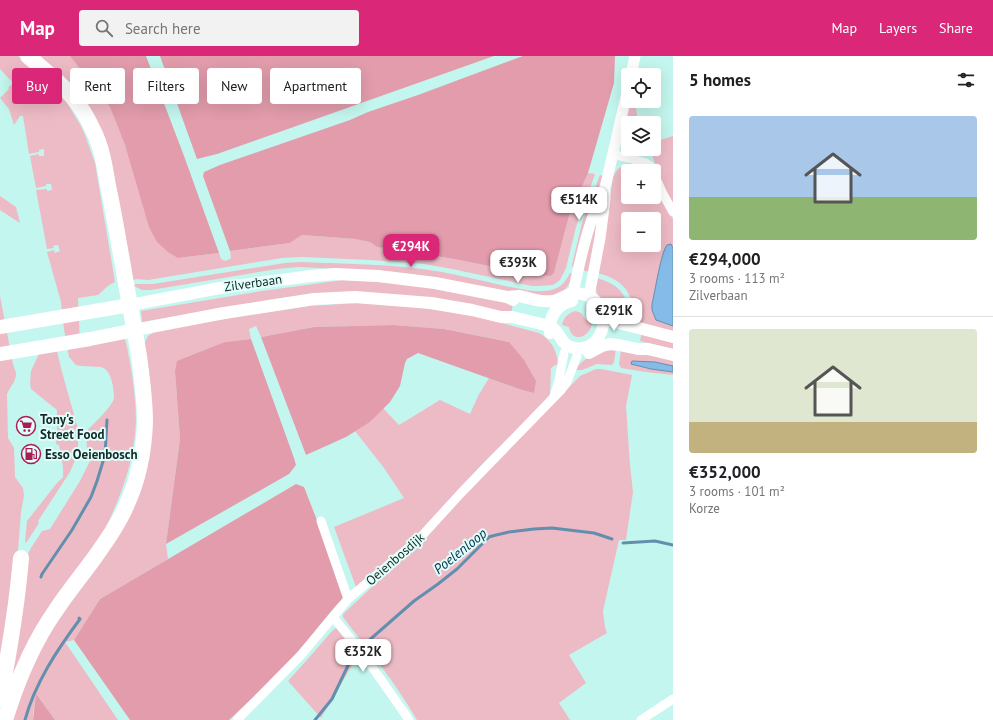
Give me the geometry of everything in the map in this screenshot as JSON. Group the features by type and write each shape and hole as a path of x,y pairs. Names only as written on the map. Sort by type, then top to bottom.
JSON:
{"highway":[{"path":"5,720 20,677 35,644 55,612 116,526 128,504 142,459 144,434 145,403 135,330 105,168 99,146 94,132 77,103 50,75 28,56"},
{"path":"0,700 11,641 21,558"}],"main road":[{"name":"Zilverbaan","path":"0,327 220,288 336,274 378,276 435,282 507,297 516,302 557,304"},
{"path":"572,297 579,293 589,296 597,303 604,319 600,342"},
{"path":"673,337 604,319 597,316 588,303 577,300 567,294 557,304 551,318 551,338 557,347 569,354 578,352 590,345 610,338 640,344 648,349 673,355"},
{"name":"Zilverbaan","path":"0,354 314,299 355,297 431,303 501,317 512,317 550,329"},
{"path":"550,329 554,328 560,338 567,345 578,352"}],"street":[{"path":"632,68 635,56"},
{"path":"589,296 600,238 605,188 623,108"},
{"path":"613,154 647,164"},
{"path":"572,297 588,228 597,203 605,188"},
{"path":"661,190 673,212"},
{"name":"Oeienbosdijk","path":"553,398 559,380 564,352"},
{"name":"Oeienbosdijk","path":"237,720 301,655 348,599 418,540 461,493 561,390 567,382 578,352"},
{"path":"321,520 348,599"},
{"path":"333,617 363,654 409,720"},
{"path":"641,720 673,699"}],"shaded area":[{"path":"0,56 18,56 33,68 12,68 12,82 0,69"},
{"path":"36,56 70,56 80,68 70,68 70,104 62,92 62,68 45,68"},
{"path":"70,56 146,56 151,68 133,68 133,104 164,104 219,253 178,258 168,252 157,242 149,227 125,145 108,104 125,104 125,68 79,68"},
{"path":"160,56 494,56 361,103 361,68 270,68 270,104 358,104 217,154 197,159 177,104 199,104 199,68 164,68"},
{"path":"523,56 615,56 614,83 588,173 569,216 554,273 551,276 533,275 454,259 377,247 370,242 355,239 302,235 290,243 230,251 203,176 204,172"},
{"path":"12,84 12,104 62,104 62,95 85,135 95,163 115,282 109,285 98,295 78,298 80,343 125,339 133,380 136,420 134,444 129,466 114,510 93,552 5,709 27,556 42,531 50,529 80,481 90,461 87,449 86,432 106,410 114,398 111,379 105,369 101,367 76,365 69,357 61,302 47,252 54,250 55,253 60,251 58,245 53,246 54,248 47,249 36,190 52,190 51,184 46,184 46,186 36,188 30,156 39,154 39,156 44,156 44,149 39,150 39,152 29,154 23,116 20,116 14,125 9,109 0,98 9,89 8,88"},
{"path":"70,104 108,104 110,106 125,145 178,258 219,253 221,259 225,261 231,257 230,251 290,243 302,235 355,239 370,242 377,247 454,259 533,275 551,276 554,273 569,216 588,173 595,174 576,227 566,268 560,280 553,285 532,286 424,264 302,257 282,258 148,280 137,279 128,281 111,161"},
{"path":"627,108 636,108 637,116 626,116"},
{"path":"673,136 673,205 661,181 661,164 655,164 652,156 661,156 661,140"},
{"path":"620,168 621,204 661,204 661,197 673,219 673,248 671,244 665,247 652,304 652,310 656,319 673,326 673,333 632,323 632,304 630,296 626,290 614,279 597,273 613,177"},
{"path":"600,175 603,176 591,209 575,269 572,265 582,223"},
{"path":"0,196 16,207 20,223 0,210"},
{"path":"598,213 590,272 582,270"},
{"path":"301,262 424,269 519,289 539,291 557,288 563,284 570,273 574,273 571,281 564,291 546,297 411,274 384,271 298,267 277,269 151,290 142,290 132,285 153,284 285,263"},
{"path":"596,278 612,284 622,293 627,305 627,322 612,316 607,310 597,294"},
{"path":"343,280 412,284 513,304 511,314 464,303 281,298 142,322 141,311 262,291"},
{"path":"0,296 16,373 14,382 7,394 8,438 14,448 15,477 23,488 24,496 21,512 15,589 0,678"},
{"path":"357,303 410,306 475,316 539,333 553,346 558,361 558,366 555,365 551,368 549,397 542,407 488,458 459,489 432,522 356,587 334,527 404,498 384,468 355,431 370,422 383,408 399,425 440,400 470,414 478,396 489,378 534,393 509,342 444,329 394,325 314,327 261,337 256,326 249,329 251,339 225,342 175,371 180,439 166,544 168,559 100,599 74,640 65,642 118,720 55,720 36,695 33,720 12,720 29,673 42,647 65,608 131,508 144,344 148,336 159,329 309,306"},
{"path":"576,311 581,313 586,320 592,322 589,331 578,337 571,333 569,327 562,325 567,316"},
{"path":"394,325 444,329 509,342 524,360 536,381 534,393 418,353 407,359 400,386 390,402 370,422 346,437 306,455 261,337 314,327"},
{"path":"642,332 673,340 673,349 640,341"},
{"path":"46,339 55,343 78,429 78,447 76,458 70,472 38,521 39,523 26,543 27,521 63,477 63,467 59,445 56,444 57,410 31,389 30,383 31,371"},
{"path":"251,339 296,465 289,474 166,544 180,439 175,371 177,361 225,342"},
{"path":"616,349 614,362 612,365 597,364 582,370 575,370 578,365 593,355"},
{"path":"621,350 673,360 673,375 621,368 619,364"},
{"path":"596,369 632,375 626,406 633,492 626,540 619,540 603,611 607,633 569,655 586,683 559,703 570,720 417,720 386,673 343,617 343,614 434,529 469,490 580,376"},
{"path":"296,484 304,487 346,595 301,648 229,720 130,720 74,640 100,599"},
{"path":"336,628 359,655 321,718 288,681"},
{"path":"36,694 55,720 33,720"}],"water":[{"path":"671,244 673,248 673,326 656,320 652,310 658,273 663,255 667,245"},
{"path":"632,361 655,362 673,366 673,372 631,364"}],"waterway":[{"path":"41,577 72,530 91,497 105,455 107,420"},
{"name":"Poelenloop","path":"366,643 414,601 457,569 489,537 509,532 552,528 594,533 612,539"},
{"name":"Poelenloop","path":"623,543 655,541 673,545"},
{"path":"25,720 29,706 41,680 55,655 80,619 79,618"},
{"name":"Poelenloop","path":"315,720 332,699 354,653"}],"place":[{"name":"Tony's Street Food","path":"26,426"},
{"name":"Esso Oeienbosch","path":"31,454"}]}
